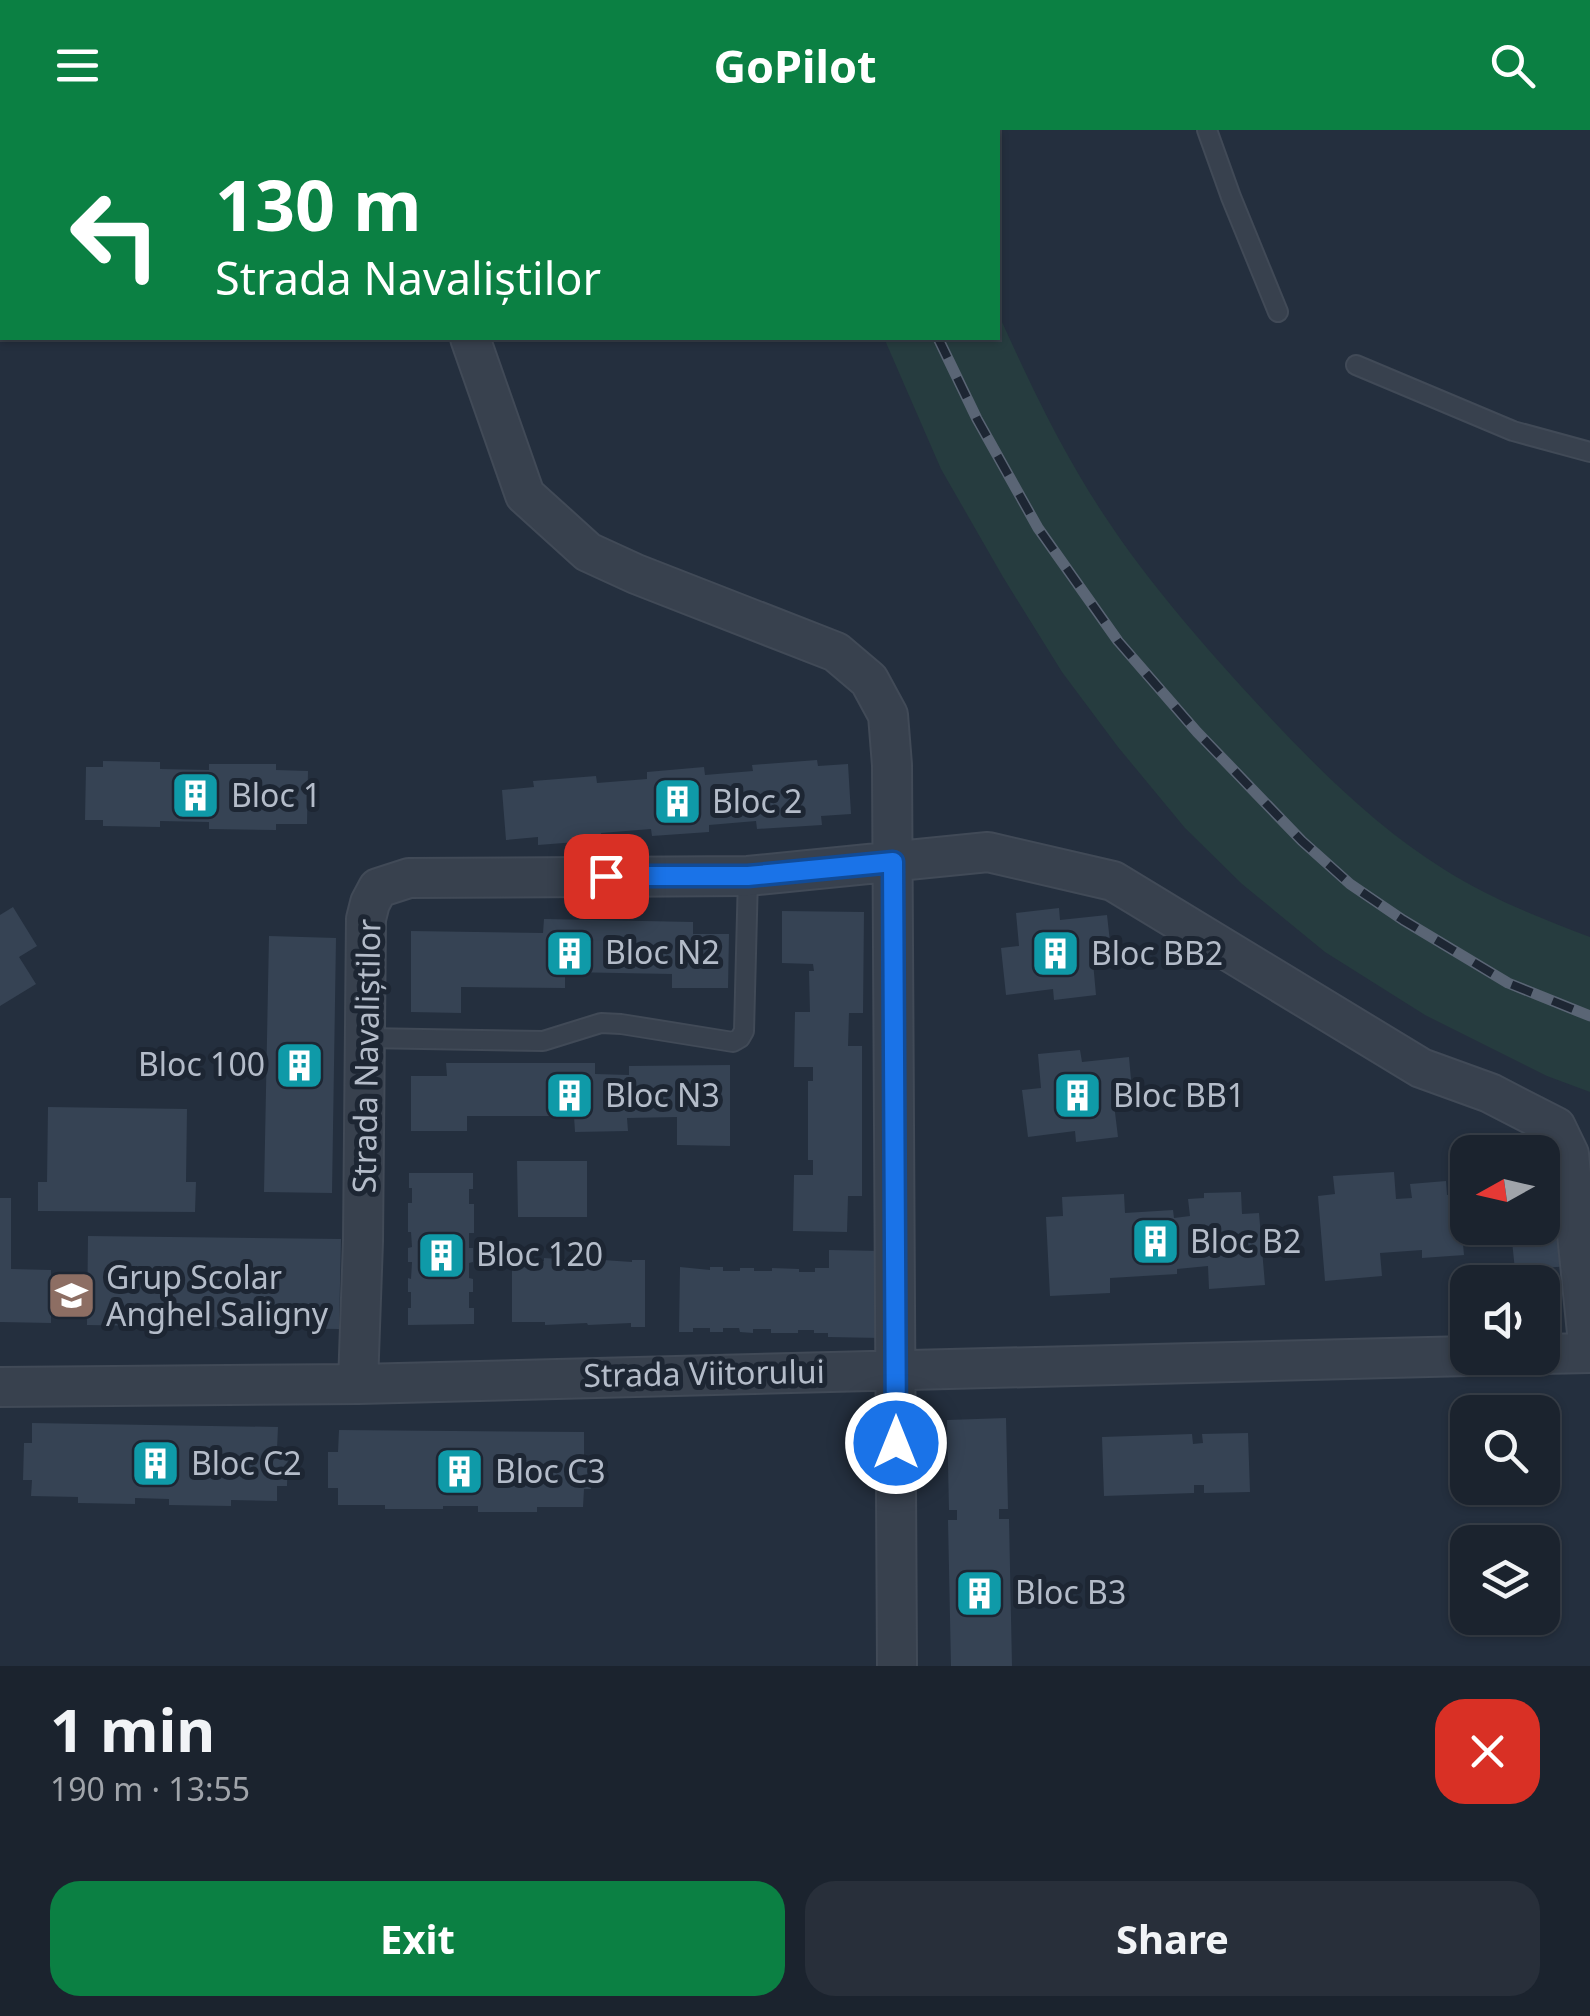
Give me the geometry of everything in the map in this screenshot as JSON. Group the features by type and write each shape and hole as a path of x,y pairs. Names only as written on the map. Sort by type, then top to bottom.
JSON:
{"street":[{"path":"471,340 525,494 588,552 836,652 869,680 888,715 893,862 897,1666"},
{"name":"Strada Navaliștilor","path":"358,1384 366,919 378,888 409,878 748,876 988,852 1112,881 1421,1068 1490,1092 1556,1127 1569,1154 1590,1353"},
{"path":"1560,1354 1590,1353"},
{"name":"Strada Viitorului","path":"0,1387 358,1384 1450,1356"}],"lane":[{"path":"1208,130 1230,197 1278,312"},
{"path":"1356,365 1513,431 1590,452"},
{"path":"365,1038 543,1040 601,1023 733,1042 744,1031 748,876"}],"green space":[{"path":"1000,317 1047,416 1104,515 1179,616 1284,732 1349,796 1420,853 1498,899 1590,937 1590,1092 1547,1076 1425,1015 1325,952 1242,884 1185,828 1062,672 941,469 885,340 1000,340"}],"building":[{"name":"Bloc 2","path":"817,760 818,766 848,764 851,814 821,816 822,825 757,829 756,821 709,825 709,832 652,836 651,829 601,833 602,840 538,845 538,837 506,840 502,790 534,787 533,781 596,776 597,783 647,779 647,772 704,767 705,775 753,771 752,765"},
{"name":"Bloc 1","path":"103,761 160,762 160,769 209,770 209,764 276,764 276,770 308,771 307,824 276,824 276,830 209,829 209,822 160,821 160,827 103,826 103,820 85,820 86,767 103,767"},
{"path":"13,907 37,946 19,957 36,984 0,1006 0,915"},
{"name":"Bloc BB2","path":"1059,908 1060,920 1107,915 1112,960 1093,962 1096,995 1054,1000 1053,989 1006,995 1001,948 1019,946 1016,913"},
{"path":"782,911 864,912 863,1013 849,1013 848,1046 862,1046 862,1196 848,1196 847,1232 793,1231 794,1175 813,1175 813,1160 808,1160 808,1081 813,1081 813,1067 794,1067 795,1012 810,1012 809,971 814,971 813,964 782,963"},
{"name":"Bloc N2","path":"544,919 693,922 693,934 729,934 728,988 672,988 672,974 565,972 565,988 461,987 461,1013 411,1012 411,931 543,933"},
{"name":"Bloc 100","path":"269,936 336,938 332,1193 264,1192"},
{"name":"Bloc BB1","path":"1080,1050 1082,1062 1129,1057 1133,1102 1114,1104 1118,1137 1076,1142 1075,1131 1028,1137 1022,1090 1041,1088 1038,1054"},
{"name":"Bloc N3","path":"446,1063 595,1063 595,1074 629,1075 629,1066 730,1065 730,1146 677,1145 677,1117 627,1118 628,1131 575,1132 574,1116 467,1116 467,1131 411,1131 411,1076 447,1076"},
{"path":"48,1107 187,1109 186,1182 196,1182 195,1212 38,1211 38,1182 47,1182"},
{"path":"517,1161 587,1161 587,1217 518,1217"},
{"path":"1394,1172 1396,1199 1412,1198 1410,1184 1446,1181 1450,1195 1450,1245 1463,1245 1464,1255 1422,1258 1422,1250 1380,1253 1382,1276 1325,1281 1318,1196 1335,1194 1333,1176"},
{"name":"Bloc 120","path":"409,1173 473,1173 469,1204 474,1204 474,1233 469,1233 469,1248 473,1248 473,1262 469,1263 469,1278 473,1279 473,1292 469,1292 469,1308 474,1308 474,1324 408,1325 412,1262 408,1262 408,1248 412,1247 408,1232 408,1203 412,1203"},
{"path":"1560,1186 1564,1186 1571,1266 1514,1265 1512,1245 1560,1245"},
{"name":"Bloc B2","path":"1241,1192 1242,1214 1259,1213 1265,1285 1209,1289 1208,1266 1177,1269 1177,1274 1110,1278 1110,1293 1050,1296 1046,1217 1063,1216 1062,1197 1124,1194 1125,1213 1173,1210 1174,1218 1190,1216 1188,1199 1204,1198 1204,1193"},
{"path":"0,1198 11,1198 11,1269 51,1270 51,1323 0,1322"},
{"path":"88,1236 341,1239 339,1329 87,1325"},
{"name":"Bloc 120","path":"829,1250 882,1251 881,1338 828,1337 828,1333 814,1330 771,1333 771,1329 753,1329 753,1333 740,1332 739,1328 710,1332 710,1328 693,1328 693,1332 679,1332 680,1267 815,1272 815,1268 829,1268"},
{"path":"512,1260 645,1260 645,1327 631,1327 631,1323 512,1322"},
{"name":"Bloc B3","path":"1006,1418 1008,1509 999,1509 999,1519 1009,1519 1012,1666 951,1666 948,1520 957,1520 957,1510 949,1510 947,1420"},
{"name":"Bloc C2","path":"32,1423 278,1427 277,1449 288,1449 287,1486 277,1486 277,1501 231,1500 231,1506 169,1505 169,1499 135,1498 135,1504 78,1503 78,1497 31,1496 32,1480 23,1480 24,1443 32,1443"},
{"name":"Bloc C3","path":"339,1430 584,1432 584,1456 591,1456 591,1489 584,1489 583,1507 537,1507 537,1512 478,1512 478,1506 385,1509 385,1505 338,1505 338,1488 328,1488 328,1452 338,1452"},
{"name":"Bloc B3","path":"1248,1433 1250,1492 1204,1493 1204,1485 1194,1485 1194,1493 1104,1496 1102,1437 1192,1434 1193,1444 1203,1443 1202,1434"}],"railway":[{"path":"939,340 977,419 1038,528 1118,641 1197,732 1302,841 1350,884 1508,983 1590,1016"}],"place":[{"name":"Bloc 1","path":"196,796"},
{"name":"Bloc 2","path":"677,802"},
{"name":"Bloc N2","path":"570,953"},
{"name":"Bloc BB2","path":"1056,954"},
{"name":"Bloc 100","path":"300,1065"},
{"name":"Bloc N3","path":"570,1096"},
{"name":"Bloc BB1","path":"1078,1096"},
{"name":"Bloc B2","path":"1155,1242"},
{"name":"Bloc 120","path":"441,1255"},
{"name":"Grup Scolar Anghel Saligny","path":"71,1296"},
{"name":"Bloc C2","path":"156,1464"},
{"name":"Bloc C3","path":"460,1472"},
{"name":"Bloc B3","path":"980,1593"}],"route":[{"path":"606,876 748,876 893,862 896,1443"}]}
